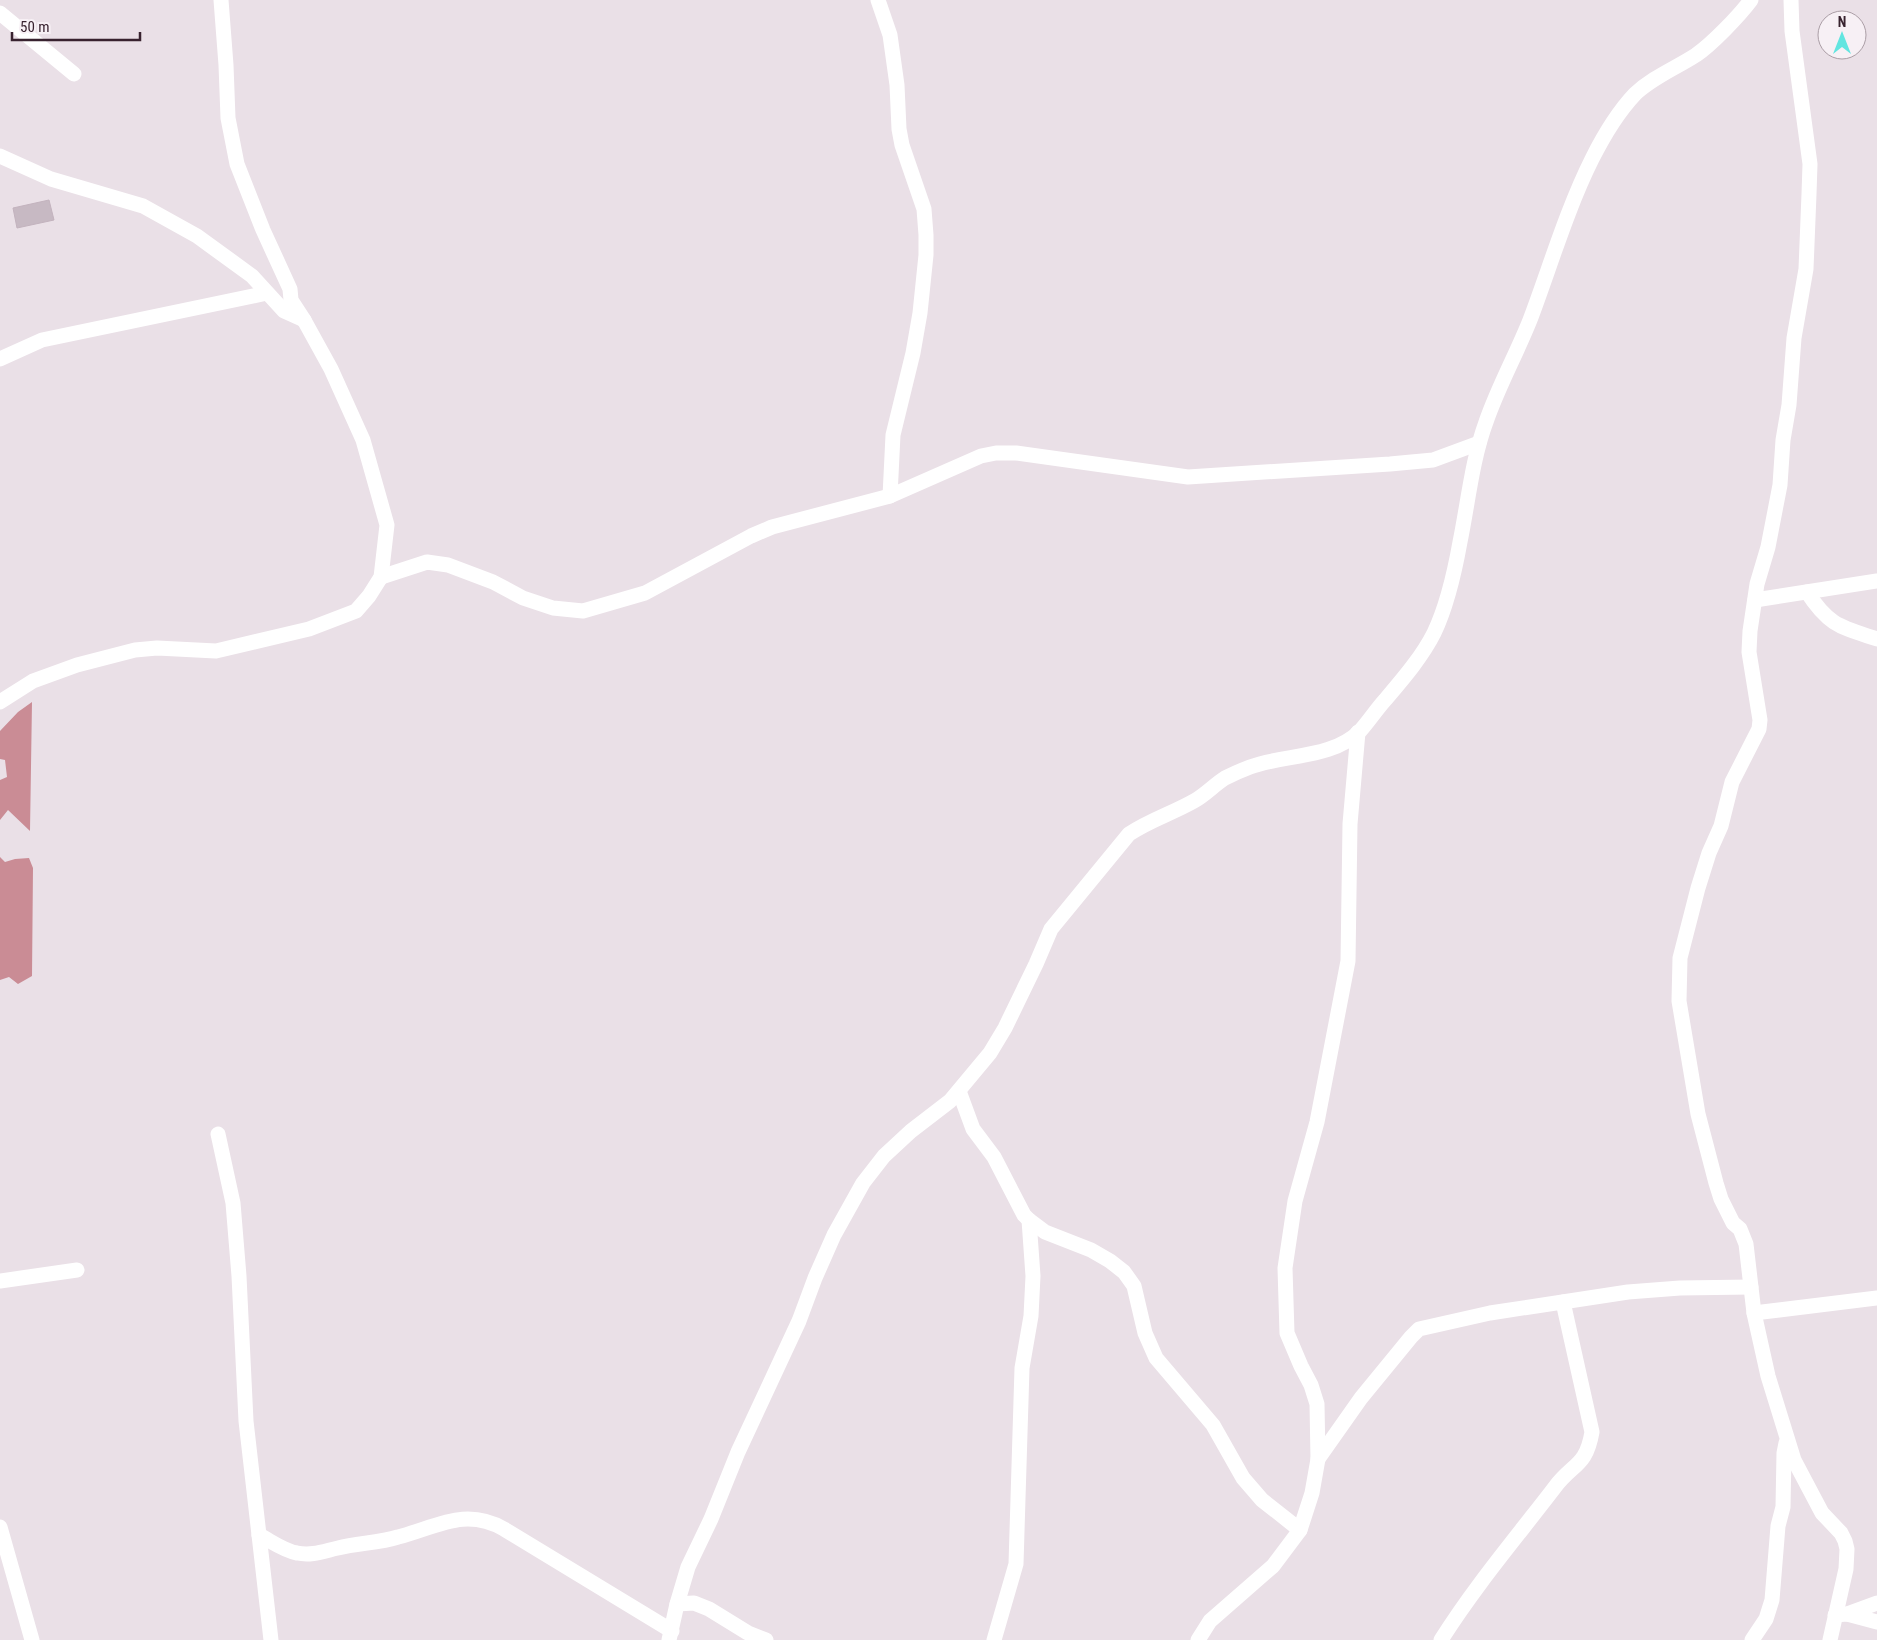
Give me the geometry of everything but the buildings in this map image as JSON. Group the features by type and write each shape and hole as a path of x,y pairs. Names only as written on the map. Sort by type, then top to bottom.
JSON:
{"street":[{"path":"0,702 33,681 77,665 135,650 157,648 216,651 309,629 356,612 369,596 381,576 388,525 363,440 331,369 291,300 290,289 263,230 237,164 228,118 221,0"},
{"path":"878,0 890,35 897,85 899,129 902,145 924,209 926,235 926,255 920,314 913,353 893,435 890,496"},
{"path":"259,1535 295,1553 312,1554 397,1538 452,1520 479,1519 492,1522 671,1636 677,1604 688,1567 711,1519 738,1452 799,1321 815,1278 834,1236 858,1192 884,1156 911,1130 942,1108 990,1054 1005,1028 1051,929 1129,834 1146,822 1200,798 1225,779 1247,768 1267,761 1303,756 1327,750 1358,732 1405,675 1432,635 1441,615 1460,546 1479,443 1486,422 1528,324 1575,200 1593,159 1615,120 1634,96 1650,82 1698,53 1744,10 1751,0"},
{"path":"1791,0 1792,31 1810,164 1806,269 1794,338 1780,485 1768,547 1757,584 1750,631 1749,652 1759,708 1759,729 1732,782 1720,826 1709,853 1696,895 1680,958 1679,1001 1698,1114 1721,1199 1733,1223 1740,1229 1746,1244 1754,1313 1768,1376 1787,1438 1794,1460 1822,1513 1841,1533 1845,1541 1846,1570 1841,1614 1830,1640"},
{"path":"0,14 74,74"},
{"path":"0,156 50,179 143,206 197,236 252,276 284,311 304,320"},
{"path":"0,360 42,340 267,293"},
{"path":"381,576 427,562 448,565 493,582 523,598 553,608 583,612 645,593 772,527 890,496 982,456 996,453 1016,453 1188,477 1432,460 1479,443"},
{"path":"1755,600 1877,581"},
{"path":"1807,592 1818,608 1832,622 1877,639"},
{"path":"1198,1640 1210,1621 1273,1566 1300,1530 1312,1493 1318,1460 1317,1404 1311,1385 1287,1333 1286,1268 1295,1202 1317,1122 1348,961 1350,824 1358,732"},
{"path":"959,1091 973,1129 994,1157 1014,1198 1028,1220 1045,1232 1081,1245 1110,1260 1124,1272 1134,1286 1144,1333 1156,1358 1214,1425 1243,1478 1262,1500 1300,1530"},
{"path":"218,1134 233,1203 239,1276 246,1422 271,1640"},
{"path":"994,1640 1016,1564 1022,1368 1031,1316 1033,1276 1028,1220"},
{"path":"0,1281 77,1270"},
{"path":"1318,1460 1361,1398 1411,1336 1419,1330 1490,1313 1628,1292 1680,1288 1751,1287"},
{"path":"1754,1313 1877,1298"},
{"path":"1441,1640 1479,1583 1557,1484 1580,1463 1590,1448 1592,1432 1563,1302"},
{"path":"1752,1640 1766,1619 1772,1600 1778,1526 1783,1507 1784,1453 1787,1438"},
{"path":"0,1527 32,1640"},
{"path":"677,1604 694,1603 702,1606 748,1633 766,1640"},
{"path":"1841,1614 1877,1603"},
{"path":"1841,1614 1877,1622"}],"shaded area":[{"path":"32,702 30,831 8,810 0,820 0,780 7,777 5,760 0,759 0,731 18,712"},
{"path":"0,857 5,862 29,858 33,868 32,976 18,984 9,977 0,980"}]}
